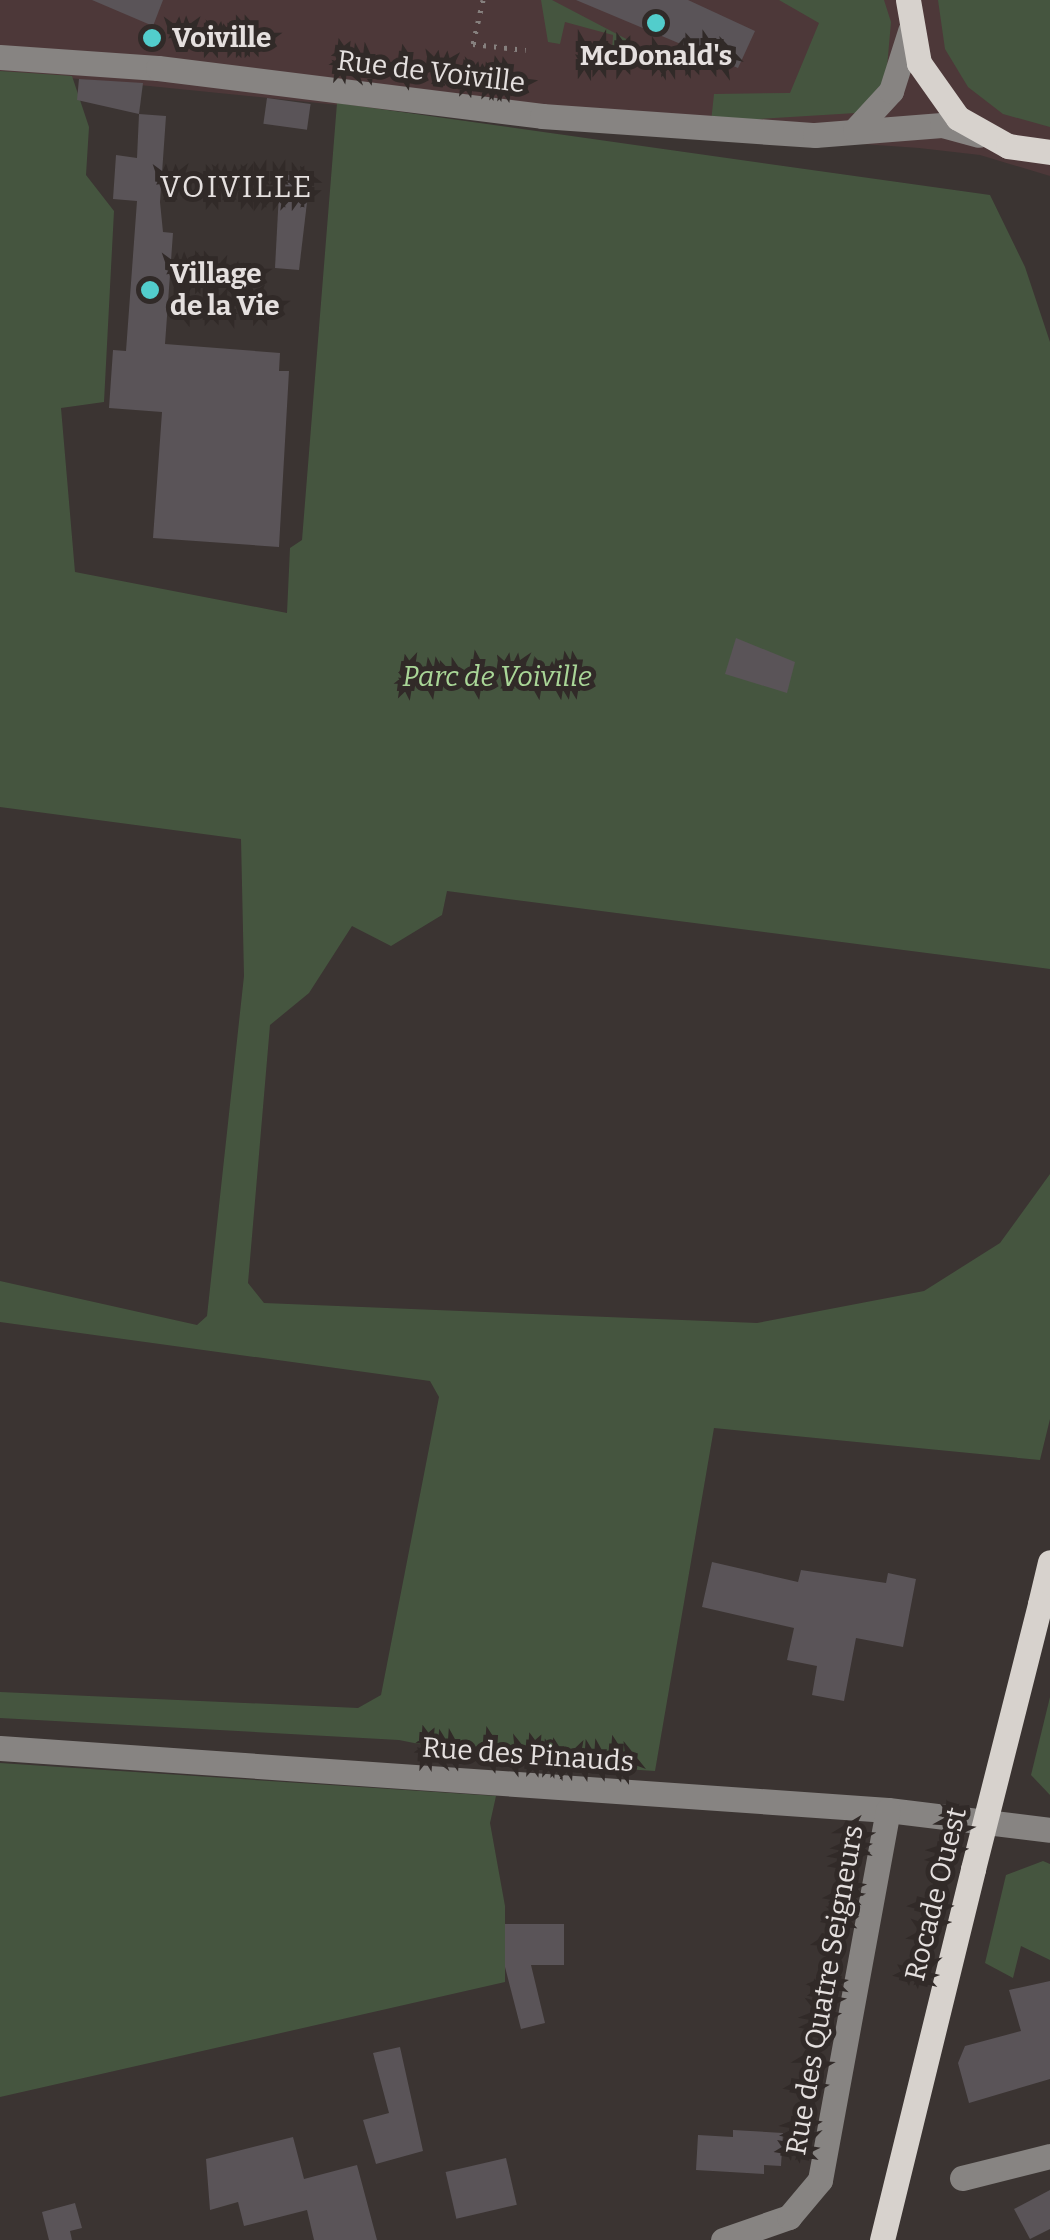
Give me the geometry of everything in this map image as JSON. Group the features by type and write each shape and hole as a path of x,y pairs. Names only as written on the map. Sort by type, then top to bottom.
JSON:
{"main road":[{"path":"908,0 910,31 935,93 986,136 1040,152 1050,173"},
{"name":"Rocade Ouest","path":"882,2240 973,1869 1045,1599 1050,1562"}],"street":[{"path":"855,130 892,91 910,31"},
{"name":"Rue de Voiville","path":"0,57 158,68 542,116 815,135 942,125 986,136"},
{"name":"Rue des Pinauds","path":"0,1748 888,1810 1050,1830"},
{"name":"Rue des Quatre Seigneurs","path":"722,2240 789,2217 820,2180 888,1810"},
{"path":"962,2178 1050,2156"}],"path":[{"path":"483,0 473,44 526,50"}],"shaded area":[{"path":"0,0 1050,0 1050,176 980,155 919,148 407,112 0,71"}],"green space":[{"path":"541,0 552,0 634,43 612,51 613,35 565,22 560,44 548,42"},
{"path":"779,0 884,0 891,22 886,79 856,113 711,122 714,94 790,93 819,23"},
{"path":"938,0 1050,0 1050,127 1003,114 968,87 945,49"},
{"name":"Parc de Voiville","path":"0,71 72,76 89,127 86,175 114,211 104,402 61,408 75,572 287,613 290,548 302,540 337,103 990,195 1025,267 1050,342 1050,969 447,891 442,915 391,946 352,926 309,993 270,1025 248,1283 264,1303 757,1323 924,1291 1000,1243 1050,1174 1050,1419 1040,1460 714,1428 655,1771 504,1761 399,1740 0,1718 0,1692 358,1708 381,1695 439,1397 430,1381 0,1322 0,1281 197,1325 207,1316 244,976 241,839 0,807"},
{"path":"1050,1697 1050,1795 1031,1775"},
{"path":"0,1763 496,1796 490,1823 505,1906 505,1982 0,2097"},
{"path":"1043,1861 1050,1864 1050,1960 1021,1946 1013,1978 985,1963 1006,1875"}],"building":[{"path":"92,0 163,0 153,26"},
{"path":"576,0 688,0 755,31 738,68"},
{"path":"79,79 143,83 139,114 77,100"},
{"path":"267,98 311,104 307,130 263,124"},
{"name":"Village de la Vie","path":"139,114 166,116 160,202 163,232 173,233 165,344 280,353 279,371 289,371 279,547 153,538 162,412 109,408 113,350 126,351 137,201 113,199 116,155 137,158"},
{"path":"280,174 310,177 299,270 275,268"},
{"path":"736,638 795,662 787,693 725,674"},
{"path":"712,1562 798,1582 801,1570 886,1583 888,1573 916,1579 903,1647 856,1638 844,1701 812,1695 817,1666 787,1660 794,1628 702,1607"},
{"path":"505,1924 564,1924 564,1965 531,1965 545,2023 521,2029 505,1967"},
{"path":"1050,1981 1050,2079 969,2103 958,2063 965,2046 1021,2031 1009,1990"},
{"path":"400,2047 423,2151 376,2164 363,2120 389,2113 373,2053"},
{"path":"733,2130 783,2133 781,2166 764,2165 764,2174 696,2170 698,2135 733,2137"},
{"path":"293,2137 304,2179 357,2165 377,2240 314,2240 307,2210 244,2226 238,2202 210,2210 206,2159"},
{"path":"506,2158 517,2205 456,2219 446,2172"},
{"path":"1050,2190 1050,2229 1030,2239 1014,2209"},
{"path":"75,2203 82,2228 70,2231 72,2240 49,2240 42,2212"}],"place":[{"name":"McDonald's","path":"656,23"},
{"name":"Voiville","path":"152,38"},
{"name":"Village de la Vie","path":"150,290"}],"district":[{"name":"VOIVILLE","path":"237,187"}]}
